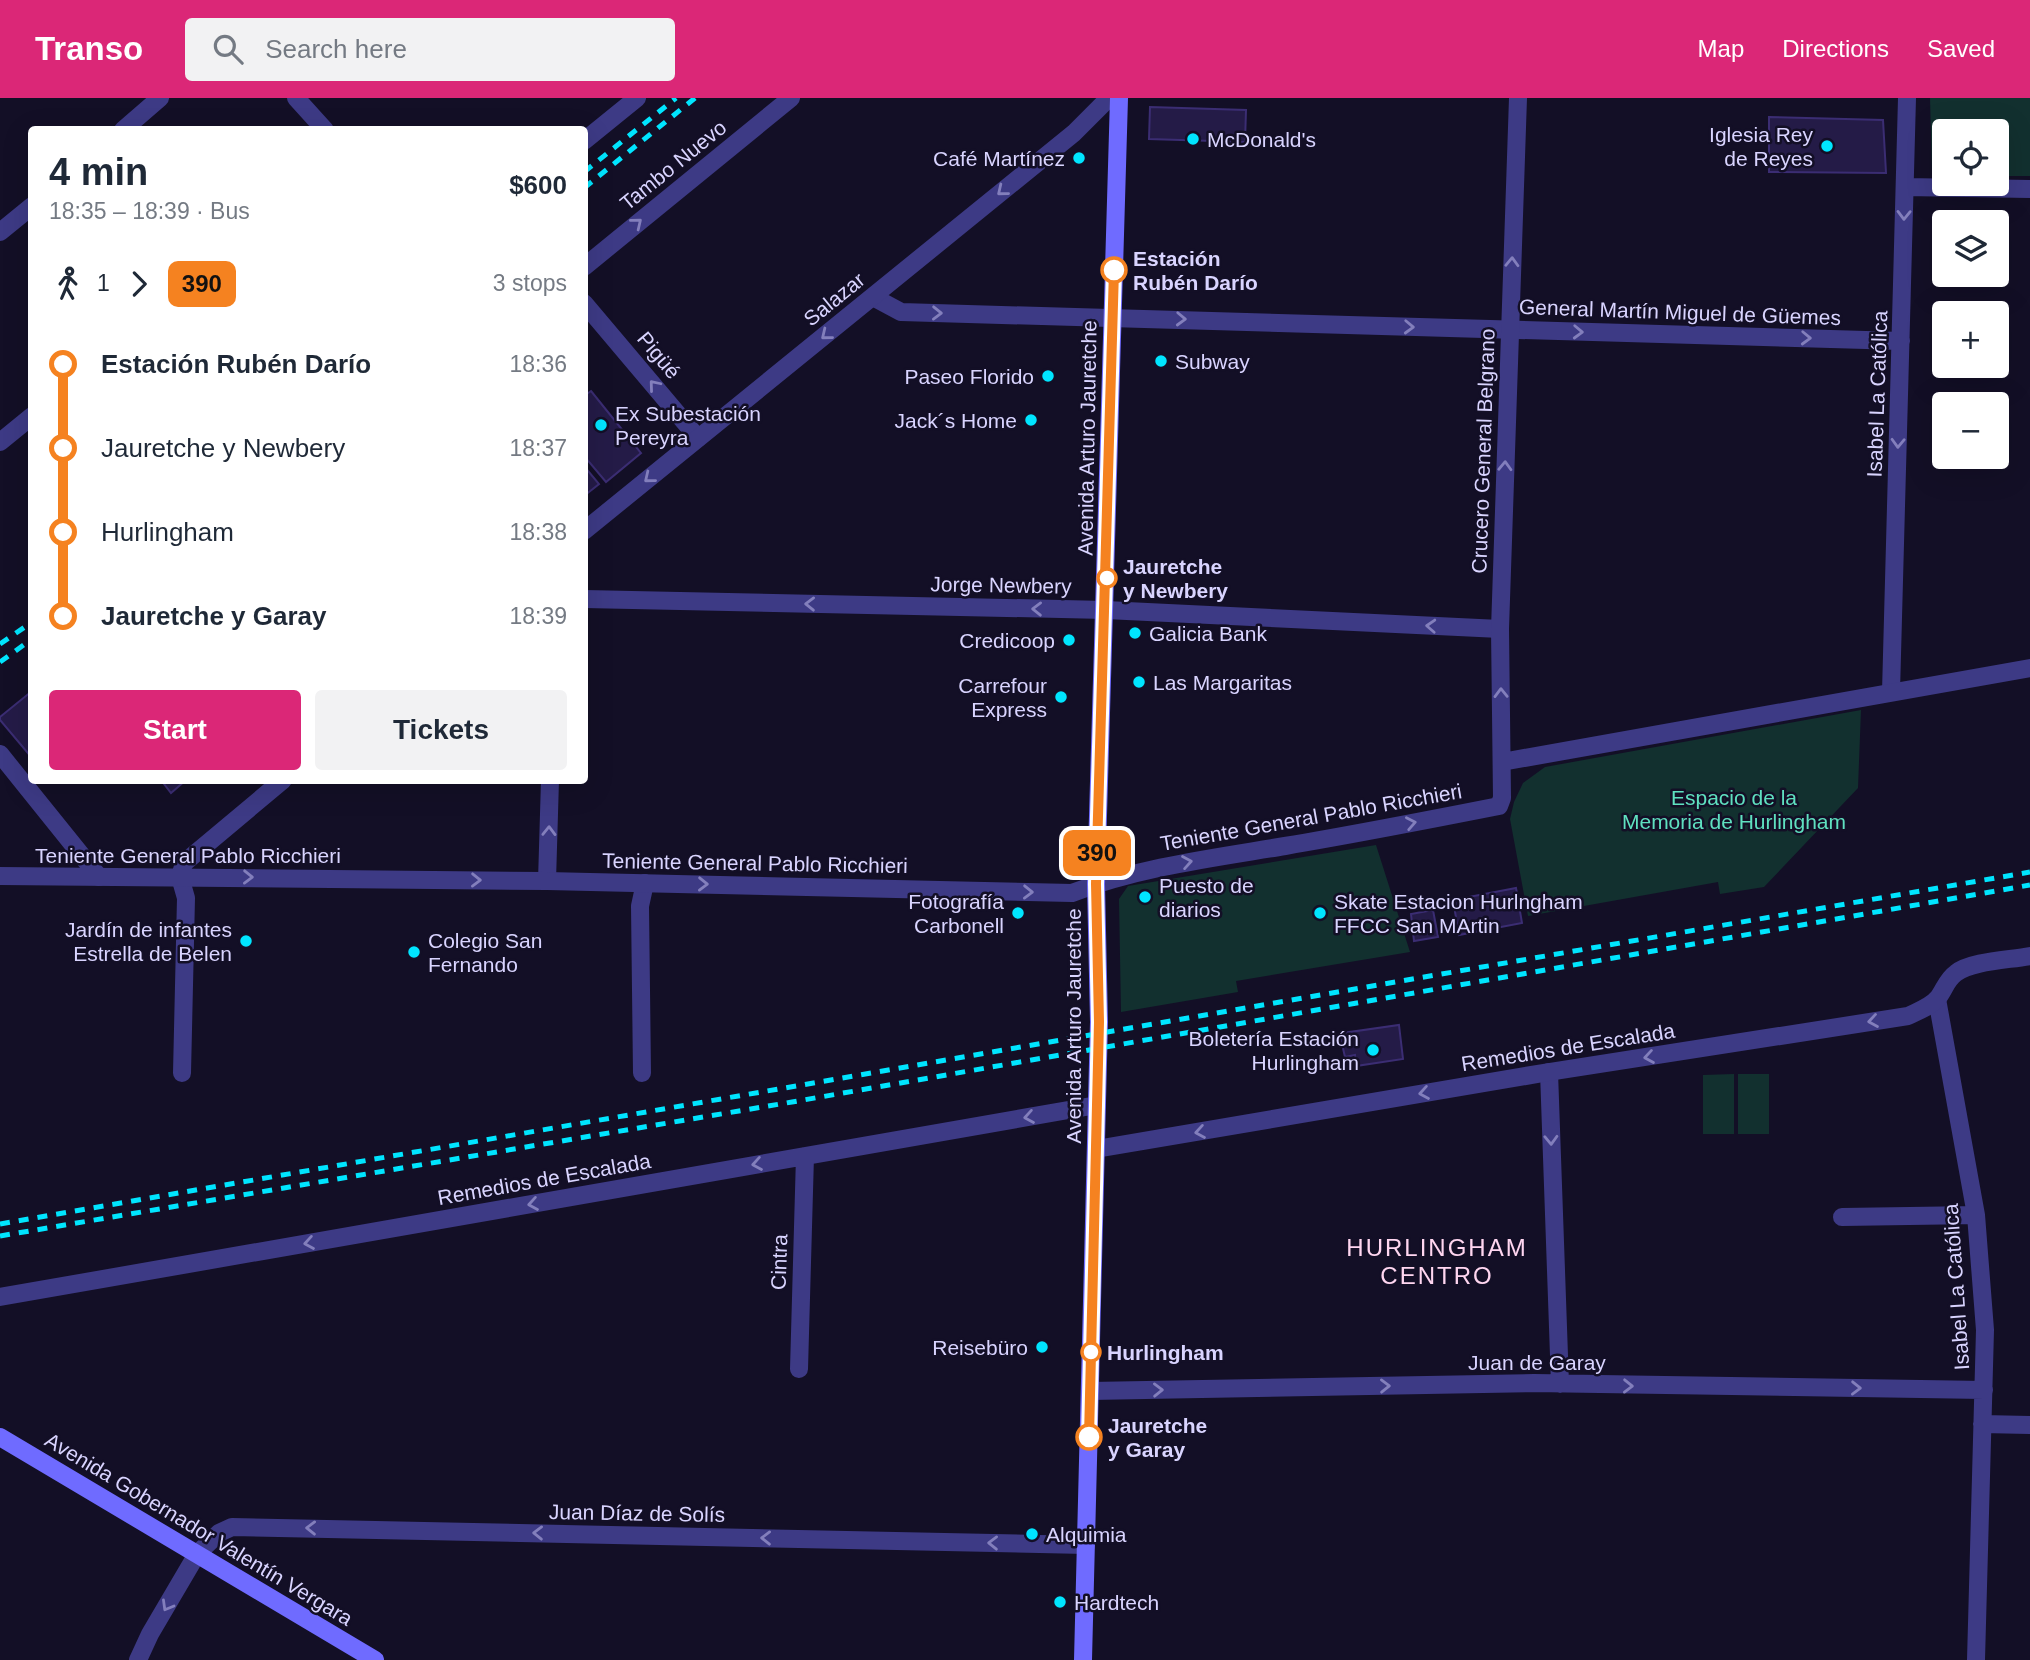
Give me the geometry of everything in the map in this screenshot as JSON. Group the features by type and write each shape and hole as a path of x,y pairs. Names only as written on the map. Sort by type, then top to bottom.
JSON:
{"main road":[{"name":"Avenida Arturo Jauretche","path":"1083,1660 1099,1011 1096,884 1119,98"},
{"name":"Avenida Gobernador Valentín Vergara","path":"0,1437 376,1660"}],"street":[{"path":"128,126 160,98"},
{"path":"296,98 321,126"},
{"path":"588,138 637,98"},
{"name":"Tambo Nuevo","path":"588,264 791,98"},
{"name":"Salazar","path":"588,528 1074,133 1109,98"},
{"name":"Crucero General Belgrano","path":"1499,806 1502,798 1500,629 1518,98"},
{"name":"Isabel La Católica","path":"1891,692 1907,98"},
{"path":"1905,187 2030,189"},
{"path":"0,232 28,209"},
{"name":"General Martín Miguel de Güemes","path":"873,297 901,312 1901,341"},
{"name":"Pigüé","path":"588,308 698,438"},
{"path":"0,442 28,419"},
{"name":"Jorge Newbery","path":"588,599 1106,610 1500,629"},
{"path":"1502,762 2030,668"},
{"path":"0,754 99,877"},
{"path":"182,1073 187,898 180,877 184,863 278,784"},
{"path":"547,881 550,784"},
{"name":"Teniente General Pablo Ricchieri","path":"0,876 547,881 1072,893 1170,865 1351,835 1499,806"},
{"path":"642,1073 640,906 645,883"},
{"name":"Remedios de Escalada","path":"1096,1149 1549,1072 1908,1016 1937,999 1949,979 1965,967 2030,956"},
{"name":"Isabel La Católica","path":"1937,999 1976,1215 1985,1330 1976,1660"},
{"path":"1549,1072 1560,1384"},
{"name":"Remedios de Escalada","path":"0,1297 1097,1105"},
{"name":"Cintra","path":"799,1369 805,1156"},
{"path":"1842,1217 1976,1215"},
{"name":"Juan de Garay","path":"1090,1391 1560,1384 1984,1390"},
{"path":"1982,1424 2030,1425"},
{"name":"Juan Díaz de Solís","path":"138,1660 150,1634 197,1554 219,1533 232,1527 1086,1545"}],"green space":[{"path":"1930,98 2030,98 2030,176 2009,176 2009,119 1932,119 1932,174"},
{"name":"Espacio de la Memoria de Hurlingham","path":"1861,710 1858,788 1764,887 1720,894 1718,882 1528,916 1510,819 1523,783 1545,767"},
{"path":"1376,845 1410,952 1236,981 1238,992 1121,1012 1119,899 1128,886"},
{"path":"1734,1074 1734,1134 1703,1134 1703,1075"},
{"path":"1738,1074 1769,1074 1769,1134 1738,1134"}],"building":[{"path":"1150,107 1246,110 1245,142 1149,139"},
{"name":"Iglesia Rey de Reyes","path":"1769,117 1883,120 1886,173 1769,172"},
{"name":"Ex Subestación Pereyra","path":"591,391 641,453 606,482 588,461 588,393"},
{"path":"588,471 599,484 588,493"},
{"path":"28,694 28,753 0,720 0,717"},
{"path":"164,784 181,784 171,793"},
{"path":"1516,888 1522,923 1459,935 1453,900"},
{"path":"1433,910 1438,937 1414,941 1411,914"},
{"name":"Boletería Estación Hurlingham","path":"1399,1025 1403,1059 1356,1066 1355,1055 1345,1057 1343,1033"}],"railway":[{"path":"588,169 676,98"},
{"path":"588,185 695,98"},
{"path":"0,644 28,625"},
{"path":"0,662 28,642"},
{"path":"0,1224 2030,872"},
{"path":"0,1236 792,1102 2030,885"}],"bus line":[{"name":"390","path":"1089,1437 1099,1022 1096,884 1107,582 1114,270"}],"place":[{"name":"McDonald's","path":"1193,139"},
{"name":"Iglesia Rey de Reyes","path":"1827,146"},
{"name":"Café Martínez","path":"1079,158"},
{"name":"Estación Rubén Darío","path":"1114,270"},
{"name":"Subway","path":"1161,361"},
{"name":"Paseo Florido","path":"1048,376"},
{"name":"Jack´s Home","path":"1031,420"},
{"name":"Ex Subestación Pereyra","path":"601,425"},
{"name":"Jauretche y Newbery","path":"1107,578"},
{"name":"Galicia Bank","path":"1135,633"},
{"name":"Credicoop","path":"1069,640"},
{"name":"Las Margaritas","path":"1139,682"},
{"name":"Carrefour Express","path":"1061,697"},
{"name":"Puesto de diarios","path":"1145,897"},
{"name":"Fotografía Carbonell","path":"1018,913"},
{"name":"Skate Estacion Hurlngham FFCC San MArtin","path":"1320,913"},
{"name":"Jardín de infantes Estrella de Belen","path":"246,941"},
{"name":"Colegio San Fernando","path":"414,952"},
{"name":"Boletería Estación Hurlingham","path":"1373,1050"},
{"name":"Reisebüro","path":"1042,1347"},
{"name":"Hurlingham","path":"1091,1352"},
{"name":"Jauretche y Garay","path":"1089,1437"},
{"name":"Alquimia","path":"1032,1534"},
{"name":"Hardtech","path":"1060,1602"}],"district":[{"name":"HURLINGHAM CENTRO","path":"1437,1261"}]}
